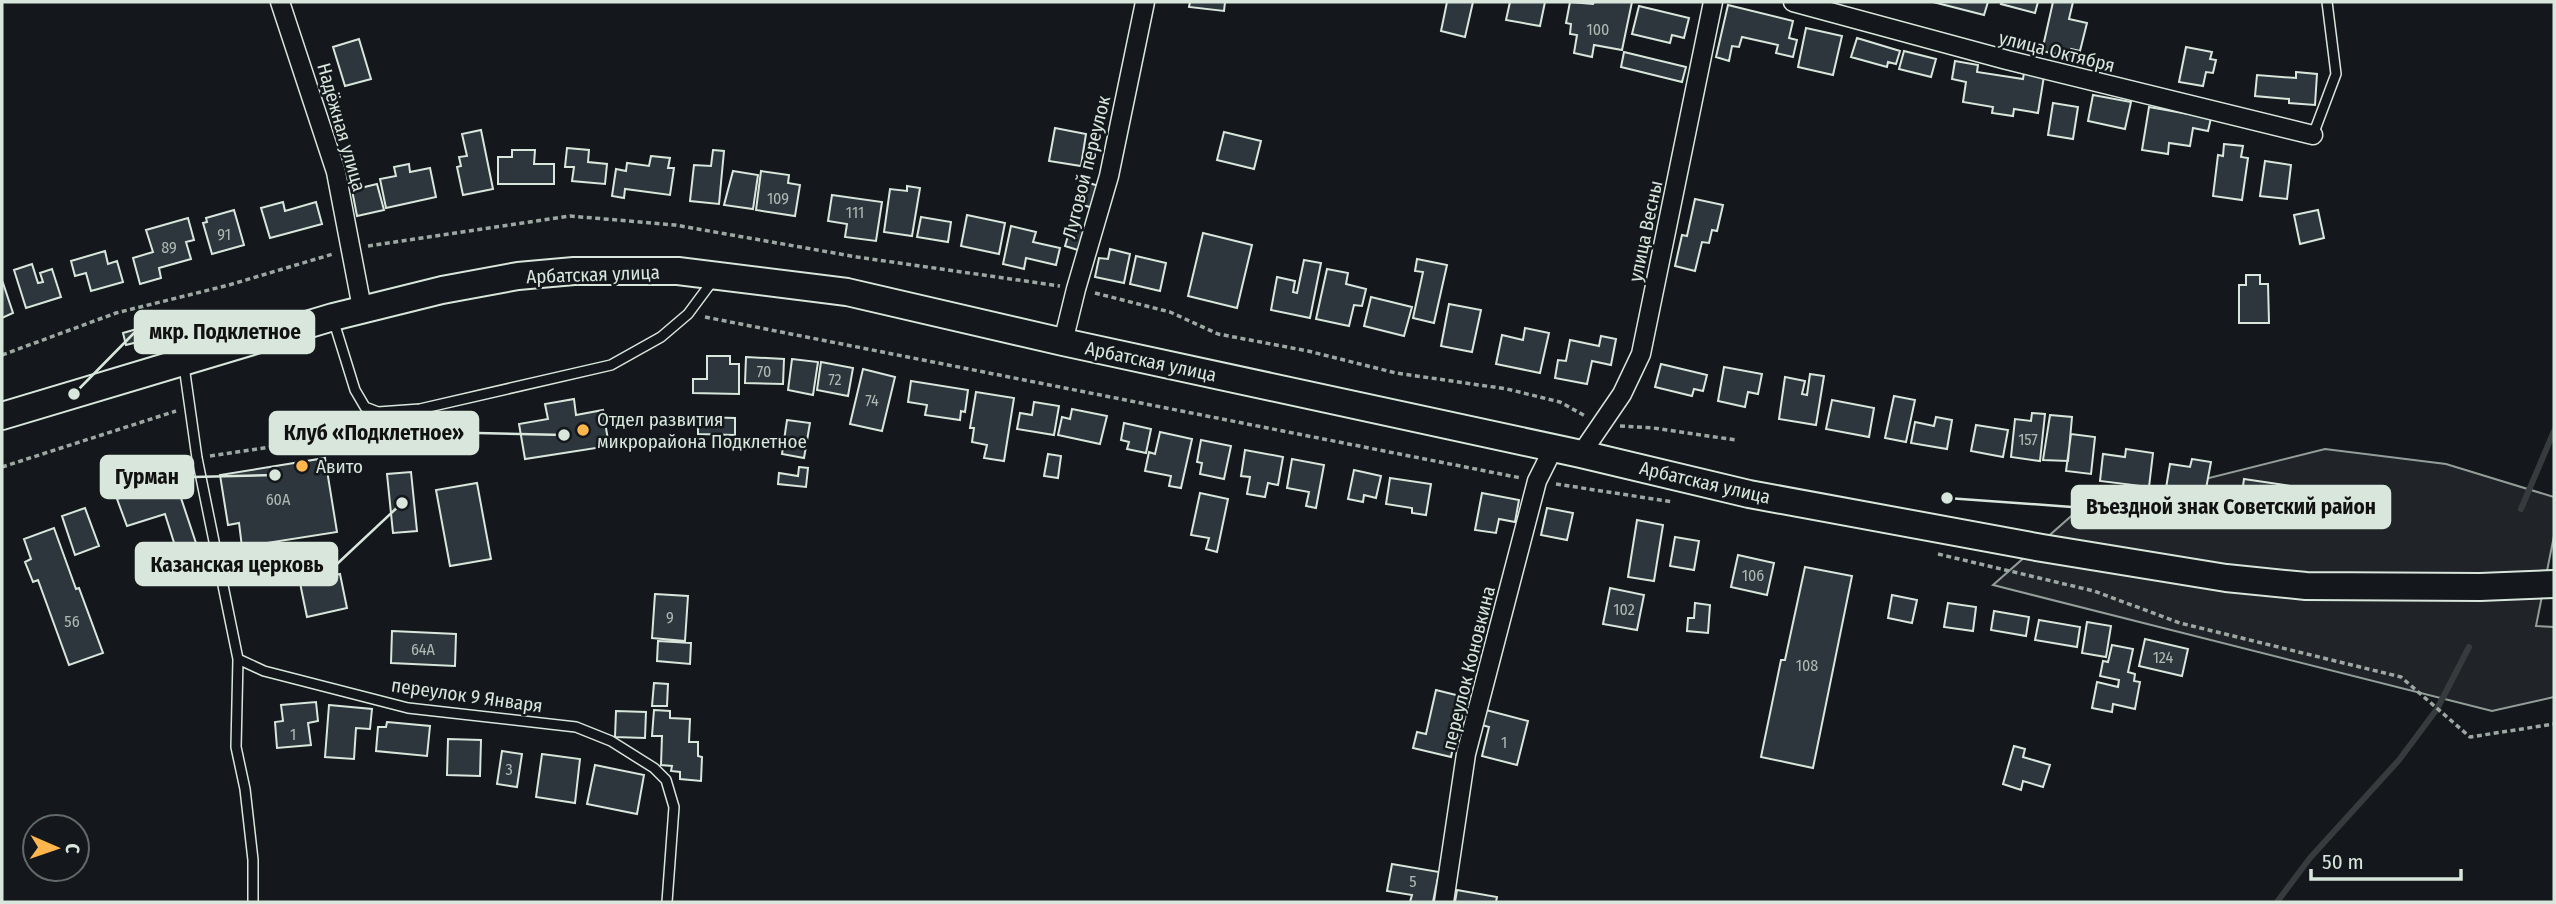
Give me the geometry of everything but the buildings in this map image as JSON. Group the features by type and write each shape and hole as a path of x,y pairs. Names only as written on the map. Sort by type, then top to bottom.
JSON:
{"main road":[{"name":"Арбатская улица","path":"2,416 333,317 442,290 529,275 631,270 717,275 847,292 1063,342 1581,454 1749,494 2042,548 2226,578 2306,586 2480,587 2554,584"}],"street":[{"name":"Надёжная улица","path":"280,2 336,172 362,309"},
{"name":"Луговой переулок","path":"1063,342 1109,176 1145,2"},
{"name":"улица Весны","path":"1581,454 1622,394 1641,354 1713,2"},
{"name":"улица Октября","path":"1793,2 2007,60 2313,135"},
{"name":"переулок Коновкина","path":"1444,902 1466,754 1537,481 1553,449"}],"lane":[{"path":"2313,135 2336,74 2328,2"},
{"path":"333,317 355,390 365,407 378,412 420,409 611,365 661,337 688,314 717,275"},
{"path":"183,361 197,458 237,659 236,747 245,789 253,860 253,902"},
{"name":"переулок 9 Января","path":"237,659 264,671 408,708 576,727 611,741 654,768 666,780 674,807 667,902"}],"path":[{"path":"688,314 1537,481 1673,502"},
{"path":"2,467 190,407"},
{"path":"197,458 359,434 378,412"},
{"path":"1927,552 2094,591 2180,623 2401,677 2470,737 2554,724"}],"shaded area":[{"path":"2325,449 2446,464 2554,497 2554,536 2536,626 2554,627 2554,697 2492,711 1993,585 2077,511"}],"waterway":[{"path":"2521,509 2554,431"},
{"path":"2277,902 2310,858 2399,760 2437,709 2469,647"}],"place":[{"name":"мкр. Подклетное","path":"74,394"},
{"name":"Отдел развития микрорайона Подклетное","path":"583,430"},
{"name":"Клуб «Подклетное»","path":"564,435"},
{"name":"Авито","path":"302,466"},
{"name":"Гурман","path":"275,475"},
{"name":"Въездной знак Советский район","path":"1947,498"},
{"name":"Казанская церковь","path":"402,503"}]}
